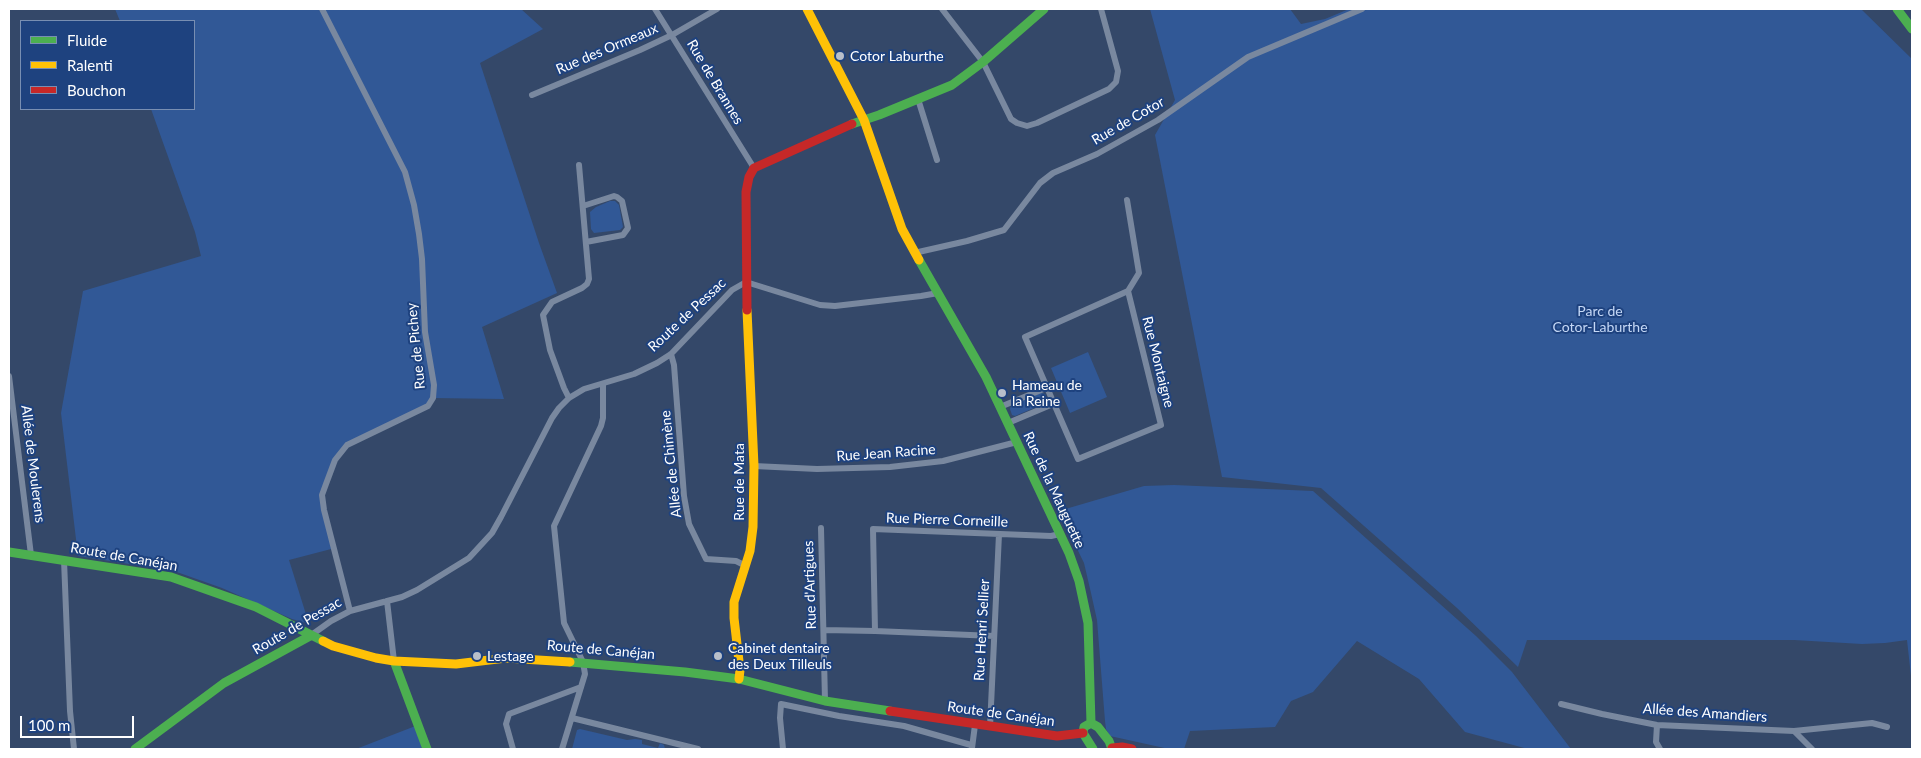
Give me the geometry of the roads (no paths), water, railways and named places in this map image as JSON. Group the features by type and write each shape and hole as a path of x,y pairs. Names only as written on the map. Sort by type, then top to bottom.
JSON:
{"main road":[{"name":"Rue de la Mauguette","path":"806,9 864,120 897,214 914,252 976,357 1060,534 1080,581 1089,636 1091,723"},
{"path":"754,168 800,146 952,85 983,62 1044,9"},
{"path":"1897,9 1912,29"},
{"name":"Route de Pessac","path":"746,282 746,184 754,168"},
{"name":"Rue de Mata","path":"739,679 740,670 734,618 737,589 750,550 753,527 754,466 746,282"},
{"name":"Route de Canéjan","path":"9,552 171,578 256,607 310,636 343,649 394,661 456,664 506,658 584,662 685,672 739,679 825,701 975,725 1057,736 1083,733"},
{"name":"Route de Pessac","path":"135,749 224,683 310,636"},
{"path":"394,661 427,749"},
{"path":"1093,749 1083,733 1084,727 1091,723 1098,726 1112,748 1132,749"}],"street":[{"name":"Rue de Pichey","path":"322,9 405,172 419,234 422,259 424,332 434,385 432,398 428,406 347,445 335,460 326,484 322,496 324,510 350,611"},
{"name":"Rue de Brannes","path":"656,9 754,168"},
{"name":"Rue des Ormeaux","path":"532,95 672,35 717,9"},
{"path":"942,9 983,62 1011,119 1024,125 1036,123 1109,89 1116,82 1118,71 1101,9"},
{"name":"Rue de Cotor","path":"914,252 967,241 1004,230 1040,183 1053,172 1097,154 1158,120 1248,57 1362,9"},
{"path":"918,99 937,160"},
{"path":"569,398 550,350 543,315 552,302 587,284 589,279 579,165"},
{"path":"583,206 614,196 617,197 622,201 628,228 623,234 586,242"},
{"path":"1127,200 1140,273 1128,291"},
{"name":"Route de Pessac","path":"310,636 331,621 350,611 402,597 431,583 469,558 481,546 501,517 552,418 569,398 584,390 634,374 671,354 732,290 746,282"},
{"path":"746,282 820,304 836,306 921,296 938,292"},
{"name":"Rue Montaigne","path":"1128,291 1161,425 1078,459 1025,336 1128,291"},
{"name":"Allée de Chimène","path":"671,354 674,365 684,496 689,524 706,559 736,561 744,565"},
{"name":"Allée de Moulerens","path":"9,376 31,555"},
{"path":"562,749 585,674 584,662 564,623 553,532 555,521 602,426 603,385"},
{"path":"1000,407 1046,388"},
{"path":"1008,423 1053,404"},
{"name":"Rue Jean Racine","path":"754,466 817,470 890,467 943,461 1017,442"},
{"name":"Rue d'Artigues","path":"821,528 825,701"},
{"name":"Rue Pierre Corneille","path":"875,632 873,529 1051,536 1060,534"},
{"name":"Rue Henri Sellier","path":"990,727 999,534"},
{"path":"64,560 70,711 74,749"},
{"path":"387,601 394,661"},
{"path":"824,630 994,636"},
{"path":"513,749 506,724 509,714 581,687"},
{"path":"784,749 780,718 781,704 839,716 904,726 972,747 975,725"},
{"name":"Allée des Amandiers","path":"1561,704 1657,725 1794,731 1872,723 1887,728"},
{"path":"572,718 669,746 698,749"},
{"path":"1657,725 1656,742 1660,749"},
{"path":"1794,731 1812,749"}],"place":[{"name":"Cotor Laburthe","path":"840,56"},
{"name":"Hameau de la Reine","path":"1002,393"},
{"name":"Lestage","path":"477,656"},
{"name":"Cabinet dentaire des Deux Tilleuls","path":"718,656"}],"park label":[{"name":"Parc de Cotor-Laburthe","path":"1600,320"}]}
